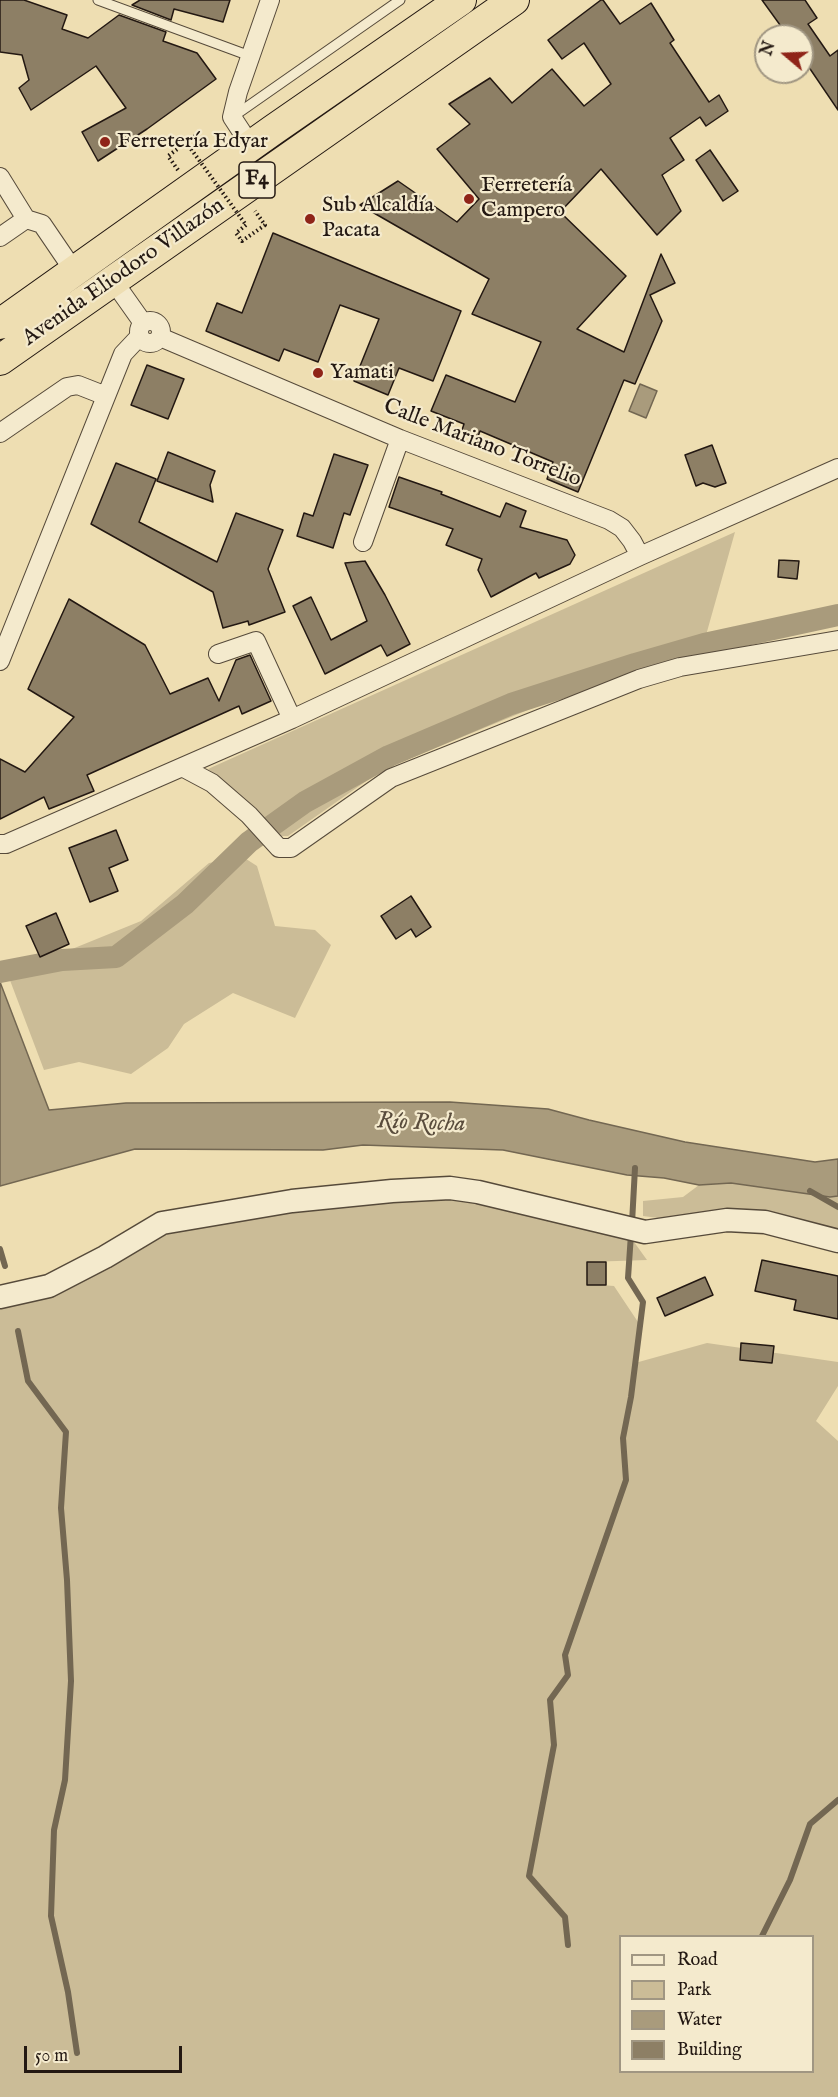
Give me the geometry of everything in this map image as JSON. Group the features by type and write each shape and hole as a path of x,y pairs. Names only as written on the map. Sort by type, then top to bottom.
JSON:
{"highway":[{"name":"Avenida Eliodoro Villazón","path":"0,324 250,146 461,0"},
{"name":"Avenida Eliodoro Villazón","path":"0,360 514,0"}],"street":[{"path":"250,146 232,117 238,92 270,0"},
{"path":"0,177 26,219 42,224 74,271"},
{"path":"0,237 26,219"},
{"path":"0,661 8,620 123,354 141,330 114,282"},
{"name":"Calle Mariano Torrelio","path":"141,330 144,342 151,344 160,337 400,439 609,520 622,528 640,556"},
{"path":"0,434 67,387 78,384 106,396"},
{"path":"363,542 400,439"},
{"path":"0,844 6,844 292,719 640,556 838,468"},
{"path":"182,767 212,783 249,814 279,848 291,848 391,778 639,679 680,667 838,640"},
{"path":"218,654 256,641 292,719"},
{"path":"0,1297 49,1286 105,1257 162,1223 292,1201 392,1191 450,1188 478,1192 645,1232 727,1220 765,1222 838,1241"}],"lane":[{"path":"98,0 250,56"},
{"path":"232,117 400,0"}],"path":[{"path":"184,144 195,136 199,142 191,149 246,225 236,233 242,241 265,225"}],"green space":[{"path":"735,532 701,653 613,675 382,770 288,836 277,836 251,804 208,769"},
{"path":"243,857 257,866 275,926 315,930 331,945 295,1018 233,993 184,1024 168,1048 131,1074 79,1062 44,1070 8,975 141,921 209,863"},
{"path":"731,1183 830,1197 838,1196 838,1232 643,1216 643,1201 683,1197 699,1185"},
{"path":"460,1195 629,1235 647,1260 587,1262 587,1284 614,1286 640,1325 635,1363 707,1343 838,1362 838,1386 816,1421 838,1441 838,2097 0,2097 0,1306 161,1233 293,1208"}],"water":[{"path":"640,384 657,391 646,418 629,411"},
{"name":"Río Rocha","path":"0,982 49,1110 126,1103 450,1102 548,1109 685,1142 815,1162 838,1159 838,1196 830,1197 731,1183 699,1185 664,1178 627,1175 503,1150 363,1145 323,1150 135,1149 0,1186"}],"building":[{"path":"0,0 24,0 67,15 62,29 88,38 119,15 166,32 163,41 197,53 216,79 98,161 82,132 126,108 96,66 31,110 19,88 29,80 22,55 0,52"},
{"path":"140,0 230,0 223,22 174,9 171,20 132,5"},
{"path":"601,0 620,24 651,3 674,40 670,43 709,102 719,95 728,111 706,126 700,117 670,138 684,160 662,175 681,211 657,235 601,169 560,212 626,276 577,329 624,352 661,254 675,283 650,295 662,321 635,384 624,380 578,492 547,479 553,462 480,431 477,439 461,433 464,424 431,411 446,375 515,402 541,342 472,314 489,279 360,205 398,181 457,222 479,199 437,149 470,124 449,104 490,78 512,103 552,69 584,106 611,84 584,43 562,59 548,40"},
{"path":"762,0 805,0 817,18 808,24 779,24"},
{"path":"814,33 830,56 838,50 838,110 814,75"},
{"path":"710,150 738,191 723,201 696,160"},
{"path":"273,233 461,311 433,381 399,368 388,395 354,381 379,319 340,305 318,362 284,349 279,361 206,331 217,303 242,313"},
{"path":"147,365 184,379 168,419 131,405"},
{"path":"712,445 726,483 715,487 703,483 696,486 685,455"},
{"path":"168,452 215,471 210,485 213,502 157,481"},
{"path":"334,454 368,465 350,515 344,513 333,548 297,536 304,513 313,516"},
{"path":"116,463 156,479 139,522 217,562 236,513 283,530 268,569 285,612 249,625 248,621 223,628 213,592 91,524"},
{"path":"399,477 442,492 441,494 500,517 506,503 526,511 520,527 567,540 575,555 570,564 539,578 536,573 491,597 478,570 482,559 446,545 453,529 389,507"},
{"path":"779,560 799,561 797,579 778,577"},
{"path":"365,561 410,644 387,656 381,645 325,674 293,606 311,597 331,640 367,621 345,563"},
{"path":"69,599 145,645 170,694 208,678 219,701 236,660 250,655 271,701 242,714 239,706 87,775 94,791 49,809 44,797 0,819 0,759 25,772 74,717 28,689"},
{"path":"116,830 128,860 109,868 118,891 90,902 69,848"},
{"path":"411,896 431,927 416,937 411,929 396,939 381,916"},
{"path":"56,913 69,944 40,957 26,926"},
{"path":"762,1260 838,1276 838,1319 794,1310 796,1300 755,1291"},
{"path":"587,1262 606,1262 606,1285 587,1285"},
{"path":"705,1277 713,1295 665,1316 657,1298"},
{"path":"741,1343 774,1346 772,1363 740,1360"}],"waterway":[{"path":"0,972 62,960 116,957 185,904 249,842 305,802 389,756 511,704 704,644 838,615"},
{"path":"632,1223 635,1168"},
{"path":"810,1191 838,1207"},
{"path":"568,1945 565,1917 529,1876 554,1745 550,1700 568,1675 565,1655 626,1480 623,1438 631,1397 643,1302 628,1278 631,1234"},
{"path":"0,1249 5,1266"},
{"path":"18,1331 28,1381 66,1432 61,1508 67,1580 71,1681 65,1780 54,1830 51,1916 68,1992 77,2053"},
{"path":"762,1935 790,1880 810,1824 838,1800"}],"place":[{"name":"Ferretería Edyar","path":"105,142"},
{"name":"Ferretería Campero","path":"469,199"},
{"name":"Sub Alcaldía Pacata","path":"310,219"},
{"name":"Yamati","path":"318,373"}]}
